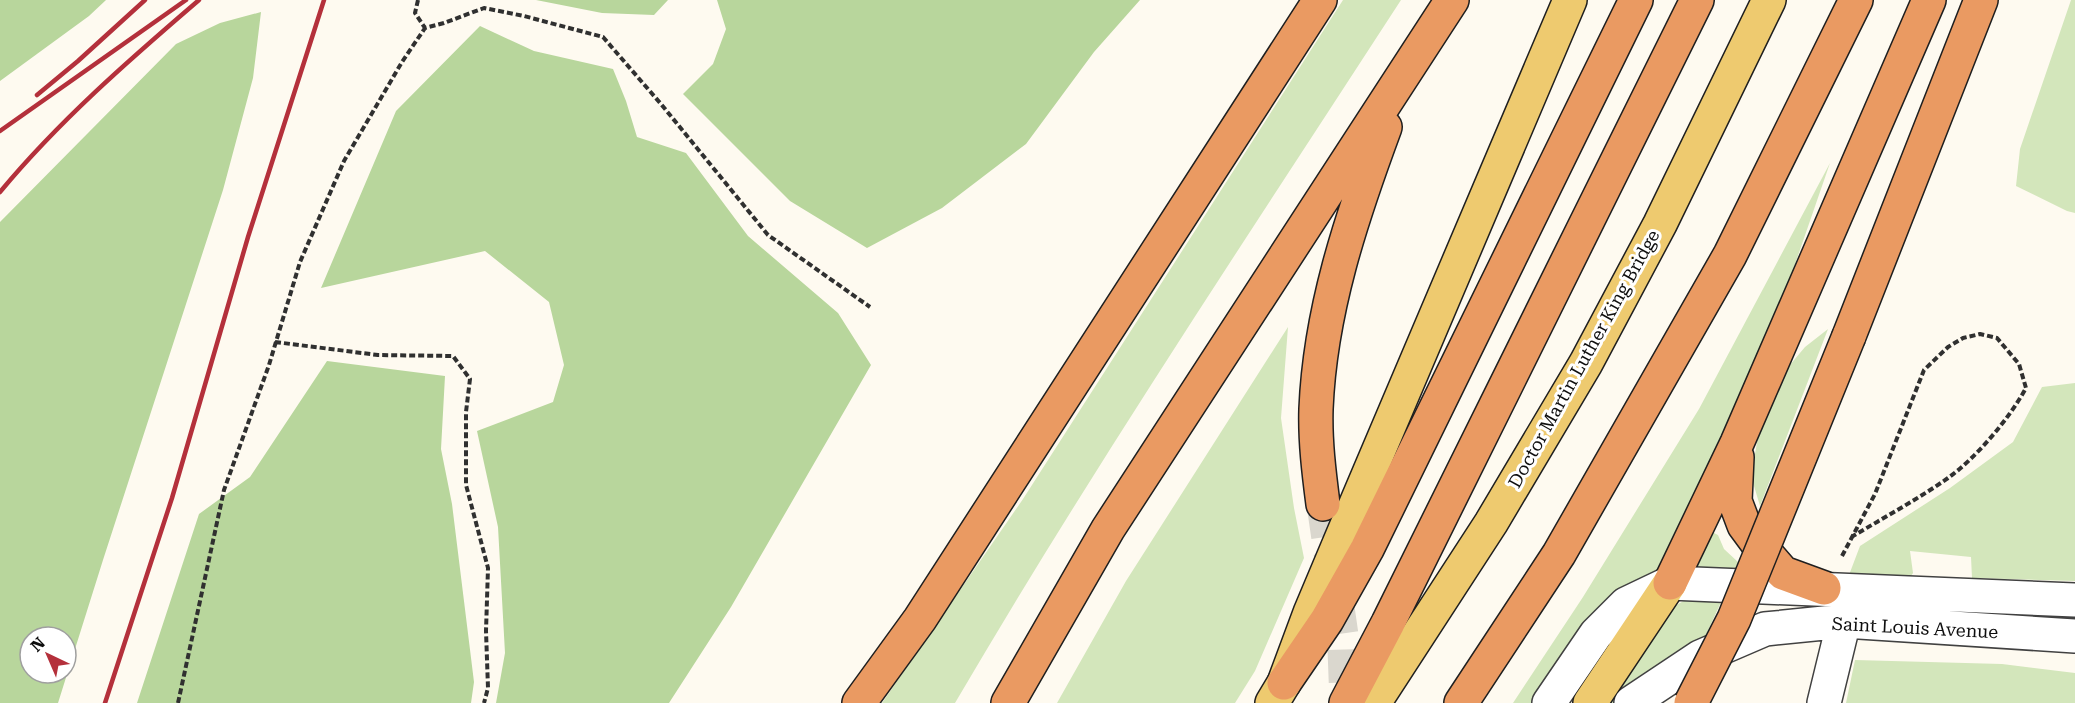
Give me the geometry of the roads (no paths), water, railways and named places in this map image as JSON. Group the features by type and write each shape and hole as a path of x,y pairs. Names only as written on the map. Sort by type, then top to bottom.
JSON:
{"highway":[{"path":"859,703 920,620 1320,0"},
{"path":"1008,703 1108,529 1452,0"},
{"path":"1278,693 1327,620 1367,549 1636,0"},
{"path":"1346,703 1696,0"},
{"path":"1461,703 1559,554 1730,255 1856,0"},
{"path":"1670,583 1737,443 1929,0"},
{"path":"1691,703 1734,619 1849,336 1981,0"},
{"path":"1323,504 1317,453 1316,409 1320,353 1340,258 1355,207 1405,72"},
{"path":"1737,443 1736,501 1744,525 1783,573 1824,588"}],"main road":[{"path":"1278,693 1570,0"},
{"name":"Doctor Martin Luther King Bridge","path":"1374,703 1491,523 1586,363 1660,224 1769,0"},
{"path":"1590,703 1670,583"}],"street":[{"name":"Saint Louis Avenue","path":"1670,583 2075,600"},
{"path":"1550,703 1596,634 1626,604 1670,583"},
{"name":"Saint Louis Avenue","path":"1631,703 1700,657 1766,629 1844,621 2075,636"},
{"path":"1824,703 1844,621"}],"tunnel":[{"path":"1323,504 1344,649 1346,703"}],"railway":[{"path":"37,95 145,0"},
{"path":"0,131 186,0"},
{"path":"0,192 70,116 199,0"},
{"path":"105,703 172,498 248,237 324,0"}]}
